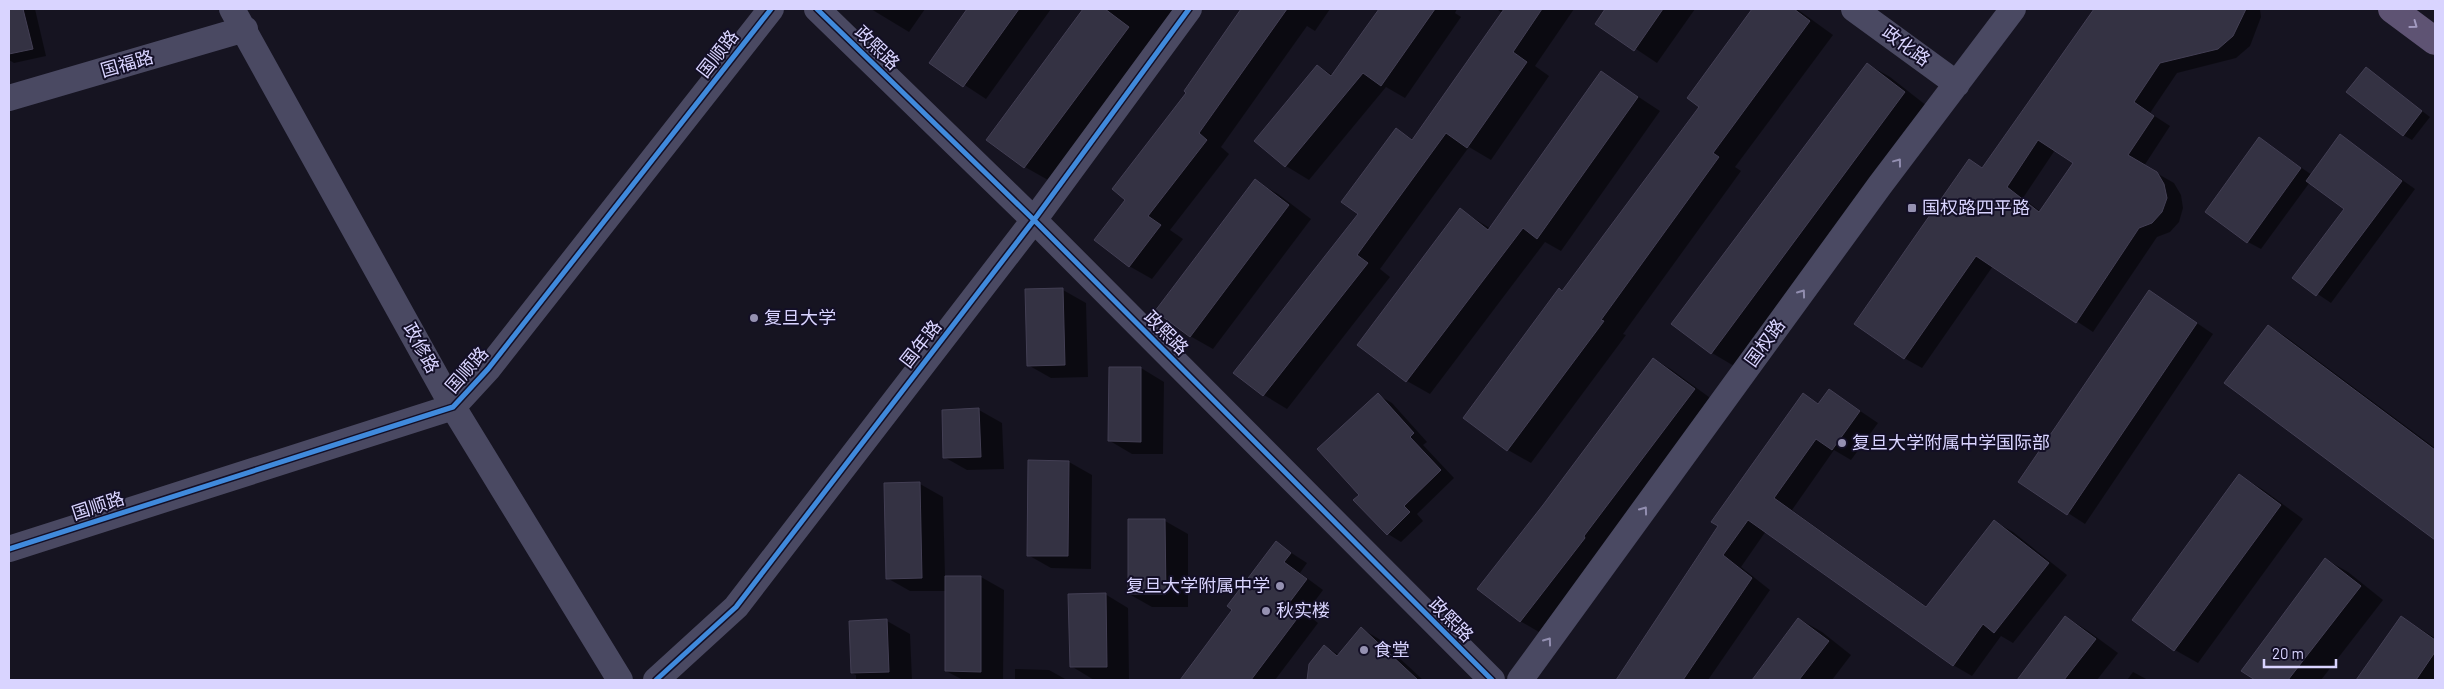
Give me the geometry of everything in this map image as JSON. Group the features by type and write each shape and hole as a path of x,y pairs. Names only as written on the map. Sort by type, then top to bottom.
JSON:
{"main road":[{"path":"2392,9 2435,41"}],"street":[{"name":"国顺路","path":"9,549 453,407 488,369 771,9"},
{"name":"政熙路","path":"817,9 1034,220 1492,680"},
{"name":"国年路","path":"656,680 736,608 1034,220 1189,9"},
{"name":"政化路","path":"1854,9 1957,84"},
{"name":"国权路","path":"1520,680 1869,201 2013,9"},
{"name":"政修路","path":"239,19 453,407 620,680"},
{"name":"国福路","path":"9,98 239,19"}],"building":[{"path":"9,9 23,9 33,49 9,54"},
{"path":"967,9 1019,9 963,87 929,63"},
{"path":"1083,9 1105,9 1129,27 1024,168 986,140"},
{"path":"1241,9 1287,9 1199,133 1207,140 1148,216 1161,225 1129,267 1094,240 1125,200 1112,189 1186,93 1184,91"},
{"path":"1379,9 1435,9 1381,86 1363,73 1285,167 1254,141 1317,65 1331,76"},
{"path":"1504,9 1542,9 1513,52 1527,62 1467,148 1446,133 1357,255 1368,263 1263,396 1233,373 1358,214 1341,202 1396,128 1412,140"},
{"path":"1605,9 1663,9 1634,51 1595,24"},
{"path":"1752,9 1794,9 1810,21 1713,153 1719,157 1601,320 1604,321 1507,451 1463,418 1559,288 1562,291 1699,107 1687,98"},
{"path":"2094,9 2246,9 2233,36 2218,49 2160,63 2134,102 2154,116 2128,155 2157,172 2164,184 2167,198 2162,212 2152,223 2139,228 2076,323 1976,256 1904,359 1854,324 1969,159 1982,168","holes":["2038,140 2073,163 2039,212 2007,187"]},
{"path":"1867,63 1905,92 1711,354 1671,324"},
{"path":"2366,67 2422,111 2403,136 2346,92"},
{"path":"1601,71 1638,97 1537,239 1523,228 1406,382 1357,345 1460,208 1488,230"},
{"path":"2340,134 2402,181 2316,296 2292,278 2344,209 2306,181"},
{"path":"2259,137 2301,168 2247,243 2205,212"},
{"path":"1255,179 1289,205 1190,337 1155,311"},
{"path":"1063,288 1065,365 1027,366 1025,289"},
{"path":"2149,290 2197,323 2067,515 2018,482"},
{"path":"2268,325 2435,450 2435,540 2224,383"},
{"path":"1653,358 1695,389 1584,536 1585,538 1520,622 1477,589 1543,505"},
{"path":"1109,367 1141,367 1141,442 1108,441"},
{"path":"1829,389 1860,411 1832,450 1816,439 1774,498 1926,607 1994,520 2049,563 1994,633 1983,624 1953,666 1748,520 1723,555 1752,578 1683,680 1616,680 1718,526 1711,522 1803,393 1818,404"},
{"path":"1378,393 1414,433 1410,437 1441,470 1404,506 1410,512 1387,535 1353,500 1359,495 1317,449"},
{"path":"979,408 981,457 943,458 942,410"},
{"path":"1028,460 1069,461 1068,556 1027,556"},
{"path":"2239,474 2281,505 2174,651 2132,620"},
{"path":"920,482 922,578 886,579 884,483"},
{"path":"1128,519 1165,519 1166,594 1128,594"},
{"name":"秋实楼","path":"1276,541 1291,553 1284,562 1307,579 1289,603 1302,612 1251,680 1180,680 1232,610 1227,606"},
{"path":"2325,558 2361,586 2288,680 2255,680 2241,671"},
{"path":"945,576 981,576 981,672 945,671"},
{"path":"1106,593 1107,667 1070,667 1068,594"},
{"path":"2065,616 2096,639 2064,680 2017,680"},
{"path":"2401,616 2435,640 2435,652 2416,680 2356,680"},
{"path":"1798,618 1829,641 1799,680 1752,680"},
{"path":"887,619 889,672 851,673 849,621"},
{"name":"食堂","path":"1361,627 1418,680 1307,680 1309,664 1324,645 1337,656"}],"cycle path":[{"path":"9,549 453,407 488,369 771,9"},
{"path":"817,9 1034,220 1492,680"},
{"path":"656,680 736,607 1034,220 1189,9"}],"place":[{"name":"国权路四平路","path":"1912,208"},
{"name":"复旦大学","path":"754,318"},
{"name":"复旦大学附属中学国际部","path":"1842,443"},
{"name":"复旦大学附属中学","path":"1280,586"},
{"name":"秋实楼","path":"1266,611"},
{"name":"食堂","path":"1364,650"}]}
